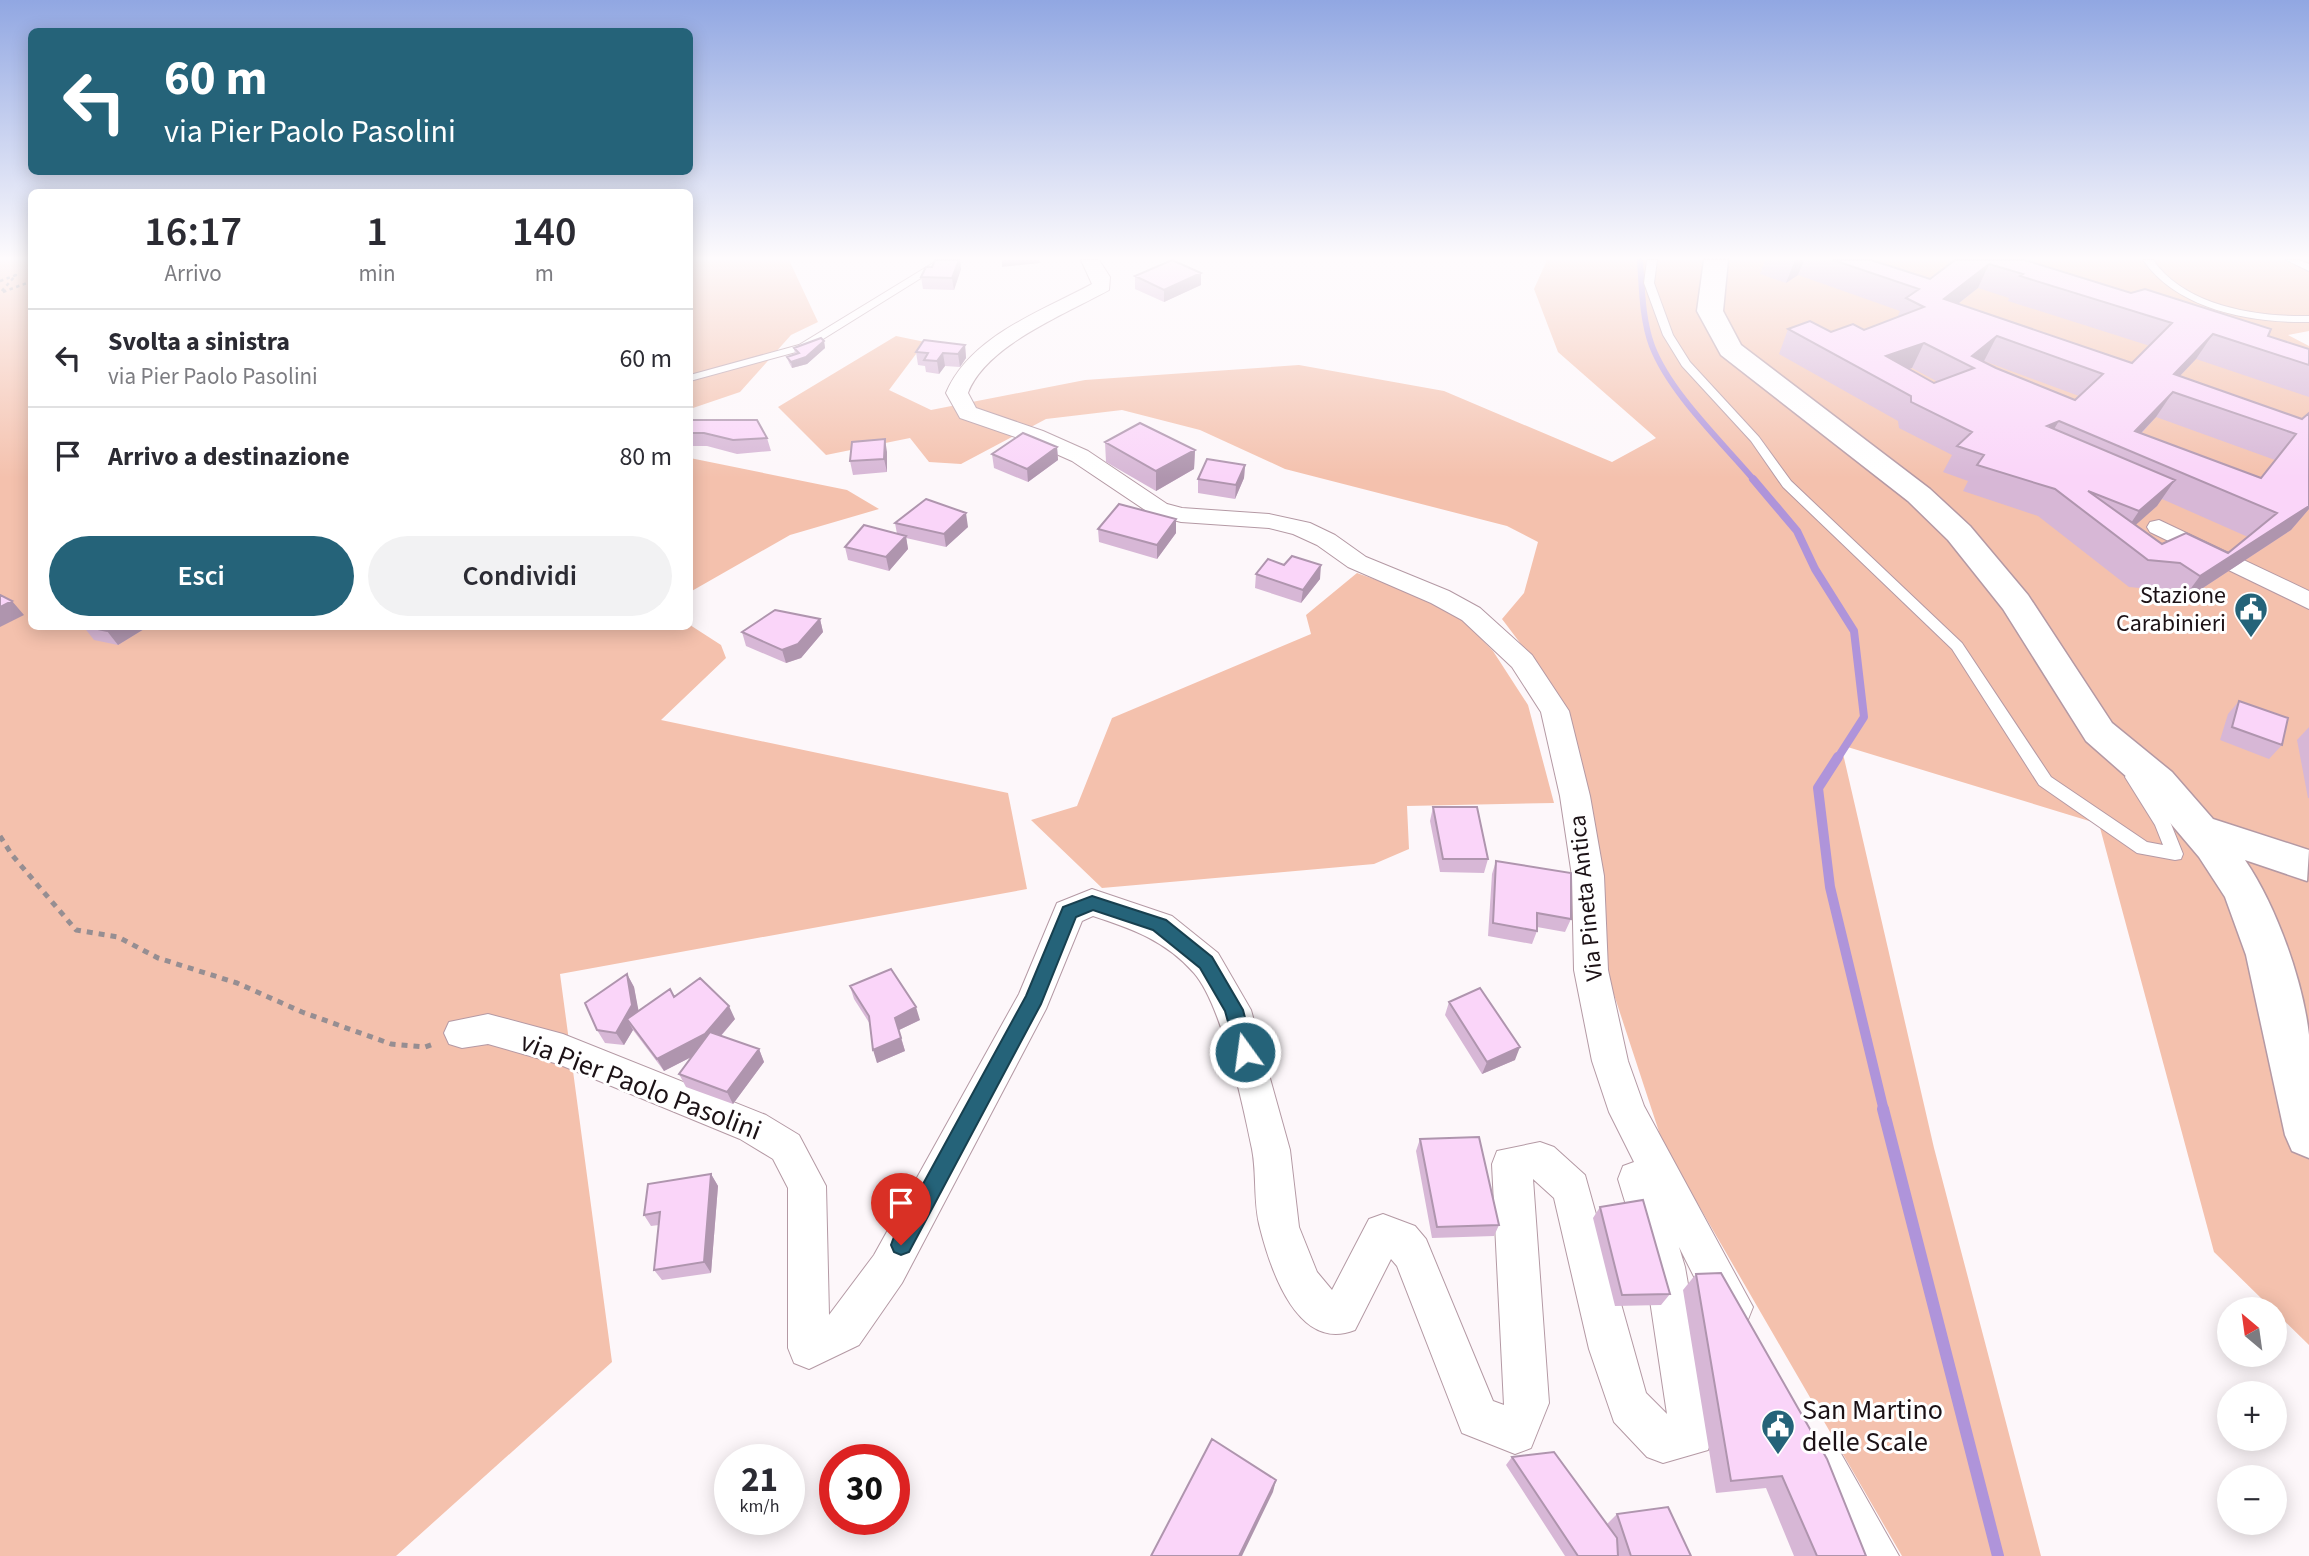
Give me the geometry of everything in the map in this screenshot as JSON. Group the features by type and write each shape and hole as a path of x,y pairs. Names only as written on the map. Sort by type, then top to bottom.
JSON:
{"street":[{"name":"Via Pineta Antica","path":"1019,333 991,348 961,383 957,393 960,403 968,413 1035,436 1080,456 1159,509 1181,515 1269,522 1301,528 1326,540 1357,562 1440,597 1471,614 1522,661 1555,711 1575,796 1588,876 1591,970 1610,1062 1628,1112 1744,1328"},
{"path":"1718,333 1730,349 1919,495 1959,533 2017,603 2099,732 2158,782 2245,892 2268,955 2309,1135"},
{"path":"2159,527 2309,601"},
{"path":"2197,829 2308,866"},
{"path":"2245,892 2260,879 2282,868 2308,866"},
{"name":"via Pier Paolo Pasolini","path":"462,1033 488,1029 563,1050 753,1127 786,1147 807,1186 809,1348 844,1330 888,1269 1034,999 1069,912 1092,902 1160,925 1206,963 1234,1010 1271,1150 1279,1227 1301,1286 1323,1312 1340,1315 1355,1293 1363,1266 1382,1233 1401,1240 1412,1253 1478,1417 1515,1432 1527,1404 1511,1164 1540,1160 1571,1188 1610,1349 1629,1407 1663,1441 1692,1434 1665,1267 1637,1179 1664,1183"},
{"path":"1806,1436 1876,1556"}],"lane":[{"path":"693,377 803,347 826,333"},
{"path":"1667,333 1686,363 1755,439 1787,484 1957,646 2045,781 2143,848 2175,854 2162,823 2136,780 2104,751 2099,732"}],"path":[{"path":"0,836 76,930 118,937 158,958 237,983 302,1012 391,1044 425,1047 462,1033"}],"shaded area":[{"path":"0,333 28,333 28,630 693,630 693,627 721,645 726,658 661,720 1008,793 1027,889 560,974 612,1362 396,1556 0,1556"},
{"path":"693,333 796,333 791,335 740,392 693,408"},
{"path":"1551,333 2301,333 2288,335 2309,346 2309,1345 2287,1323 2287,1297 2260,1297 2214,1252 2099,824 1841,745 1934,1148 2041,1556 1902,1556 1663,1144 1603,961 1549,681 1502,619 1524,593 1538,542 1507,526 1285,469 1200,430 1122,410 1046,419 961,464 929,462 910,438 826,455 778,407 896,336 925,342 889,390 931,410 1085,380 1299,365 1444,391 1612,462 1656,438 1558,352"},
{"path":"693,459 847,490 879,509 790,535 693,590"},
{"path":"1357,573 1427,598 1465,622 1493,651 1528,705 1554,803 1407,806 1409,849 1374,864 1102,888 1031,820 1077,806 1112,718 1311,634 1306,615"}],"building":[{"path":"1795,333 2043,333 2132,363 2162,333 2269,333 2268,336 2309,349 2309,365 2213,334 2174,374 2302,419 2309,413 2309,506 2200,576 2180,563 2148,560 2055,489 1977,465 1984,455 1957,446 1972,432 1911,402 1911,396","holes":["1997,336 2103,374 2075,400 1972,356","1924,343 1974,368 1934,383 1886,356","2173,392 2296,434 2261,478 2135,431","2059,421 2277,513 2228,553 2186,533 2162,544 2088,491 2139,511 2175,480 2047,426"]},
{"path":"821,338 824,341 806,357 791,362 787,357 799,353 794,348"},
{"path":"924,340 965,345 958,354 943,353 937,361 924,360 928,353 916,352"},
{"path":"693,420 757,420 767,438 733,440 693,433"},
{"path":"1140,423 1195,450 1156,471 1105,442"},
{"path":"1023,433 1057,447 1027,469 992,454"},
{"path":"885,439 884,459 850,461 852,442"},
{"path":"1207,459 1245,465 1236,485 1198,479"},
{"path":"926,499 966,513 944,534 895,523"},
{"path":"1119,504 1176,519 1157,545 1098,529"},
{"path":"864,525 906,536 886,557 845,547"},
{"path":"1292,556 1321,565 1303,590 1256,574 1268,559 1284,565"},
{"path":"0,595 12,601 0,607"},
{"path":"775,610 820,619 798,644 782,650 742,632"},
{"path":"2239,701 2288,718 2282,745 2232,727"},
{"path":"1433,807 1477,807 1488,859 1443,859"},
{"path":"1496,861 1571,873 1571,919 1537,913 1537,931 1493,923"},
{"path":"891,969 916,1007 895,1018 901,1038 873,1050 869,1016 850,986"},
{"path":"627,974 632,1005 616,1033 597,1030 585,1003"},
{"path":"700,978 729,1006 705,1034 657,1059 627,1019 670,989 674,997"},
{"path":"1480,988 1520,1047 1487,1062 1449,1002"},
{"path":"710,1032 759,1049 727,1092 679,1074"},
{"path":"1479,1137 1499,1225 1437,1227 1420,1139"},
{"path":"711,1174 704,1262 654,1270 660,1212 644,1215 648,1184"},
{"path":"1643,1200 1670,1294 1622,1295 1600,1207"},
{"path":"1721,1273 1827,1459 1866,1556 1817,1556 1782,1476 1731,1481 1696,1274"},
{"path":"1212,1439 1276,1480 1239,1556 1151,1556"},
{"path":"1554,1452 1617,1538 1618,1556 1578,1556 1512,1457"},
{"path":"1668,1507 1691,1556 1631,1556 1617,1514"}],"waterway":[{"path":"1648,333 1660,364 1671,381 1754,480"},
{"path":"1753,479 1797,531 1815,569 1854,631 1864,717 1837,759"},
{"path":"1838,757 1818,788 1830,887 1884,1111"},
{"path":"1883,1109 1998,1556"}],"place":[{"name":"Stazione Carabinieri","path":"2251,639"},
{"name":"San Martino delle Scale","path":"1778,1456"}],"route":[{"path":"901,1245 1034,999 1069,912 1092,902 1160,925 1206,963 1234,1010 1245,1052"}]}
